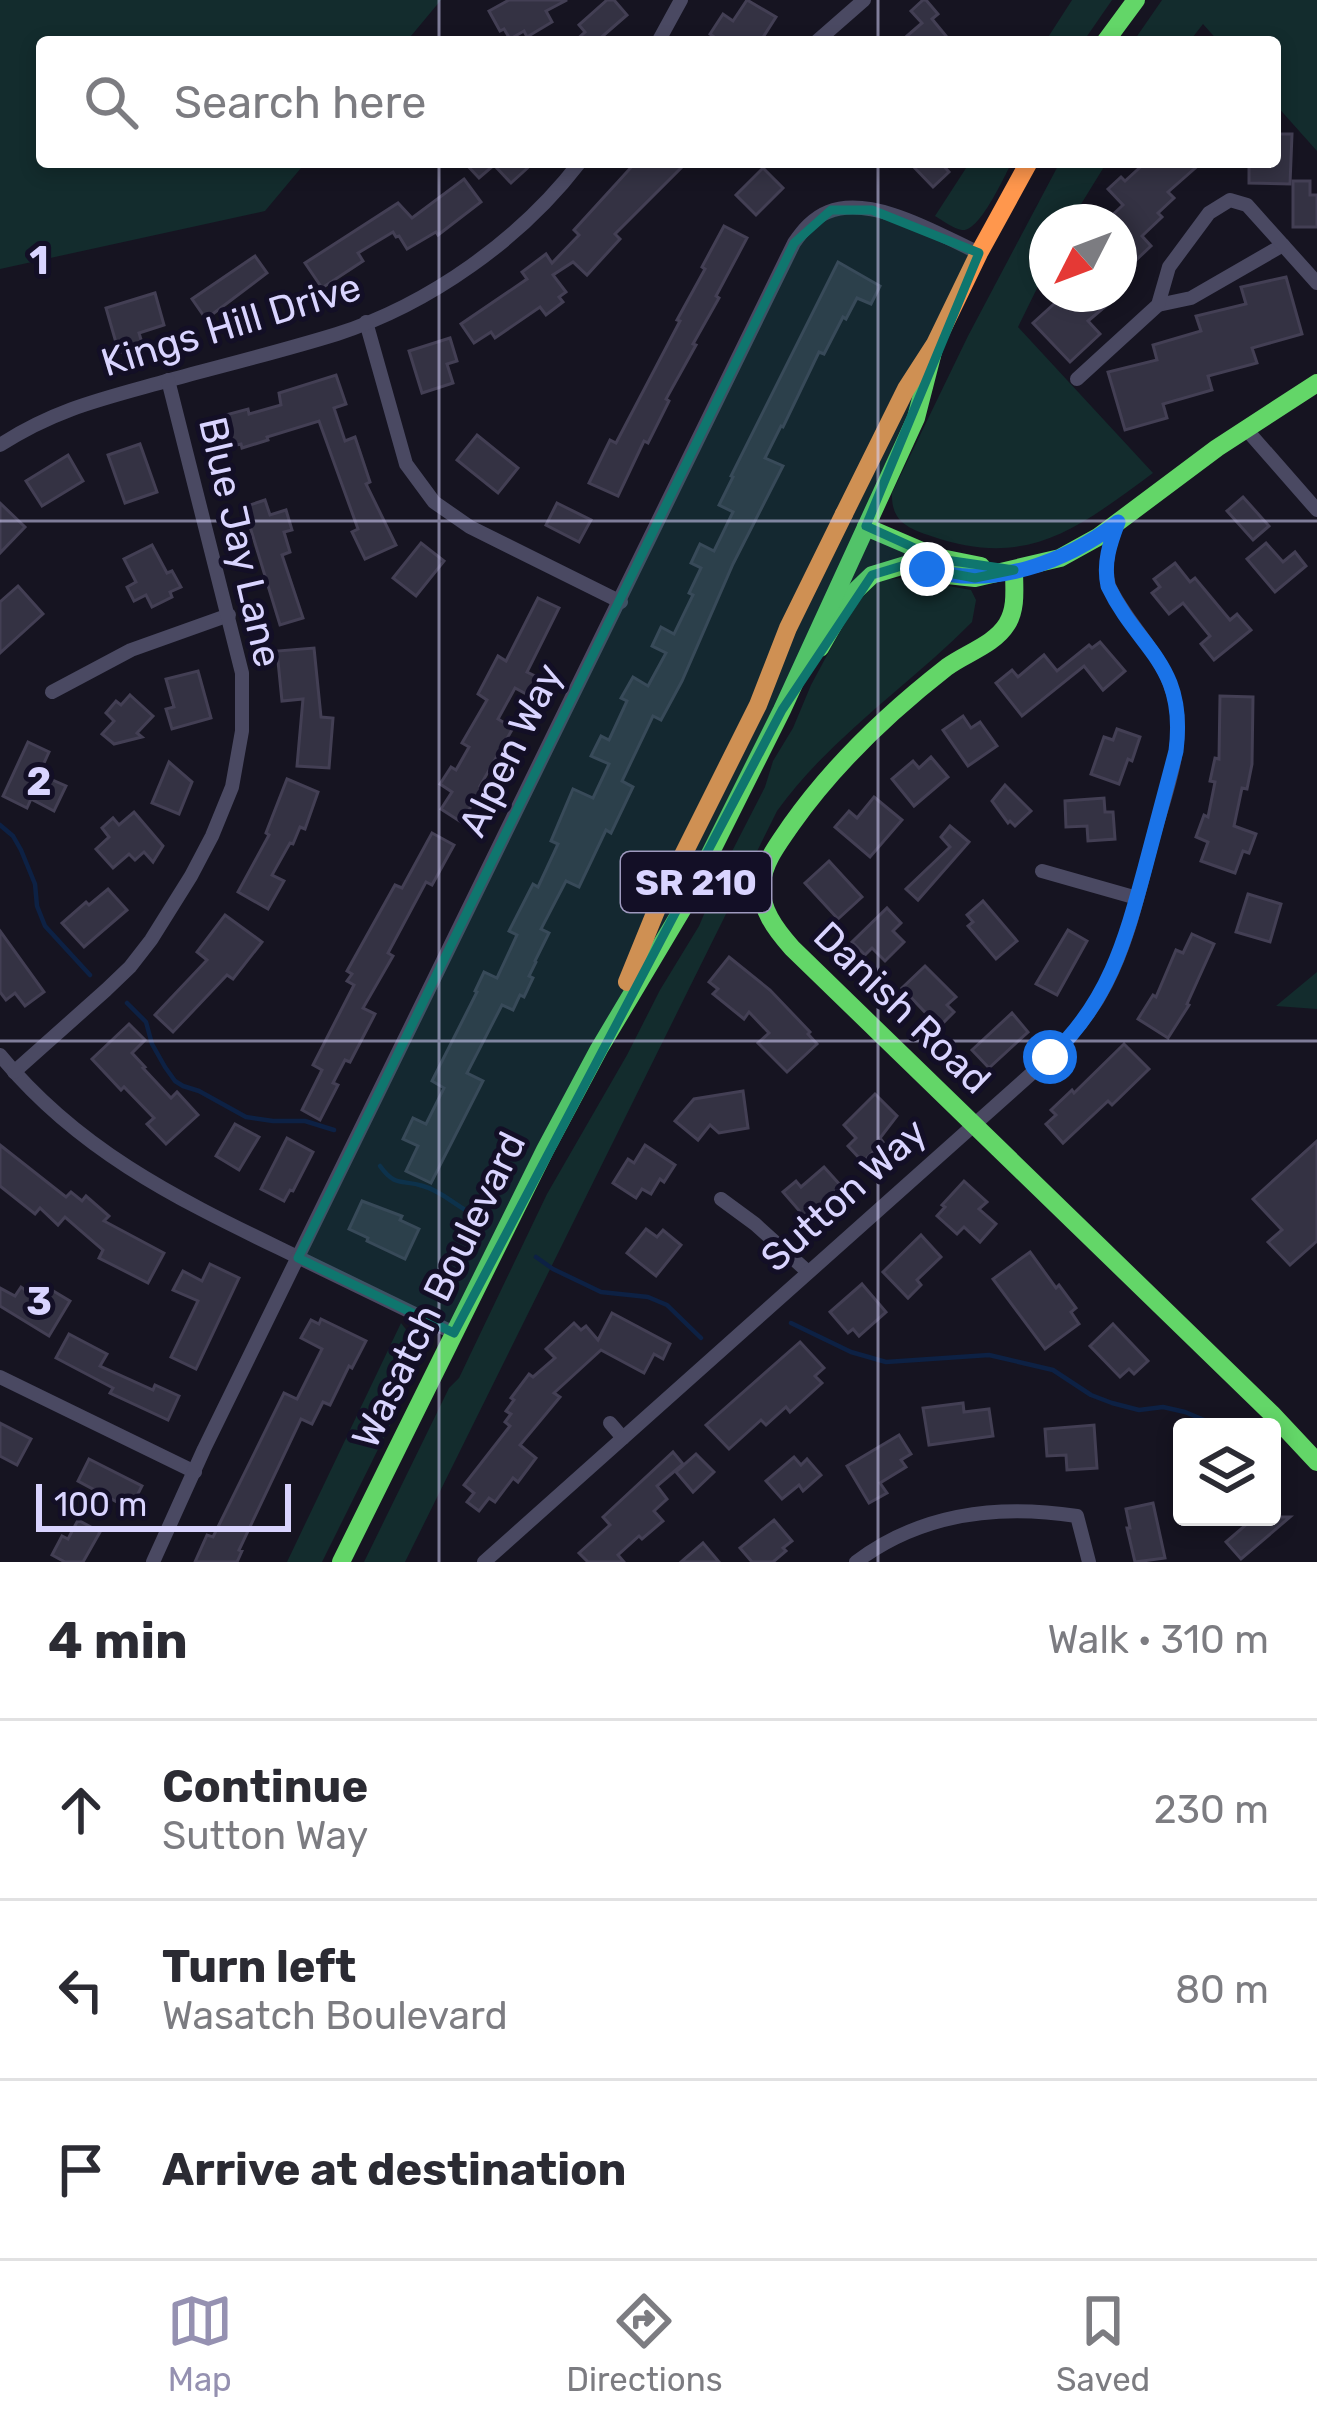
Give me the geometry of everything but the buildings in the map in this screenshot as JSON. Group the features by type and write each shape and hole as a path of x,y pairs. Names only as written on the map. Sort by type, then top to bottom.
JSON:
{"main road":[{"path":"1109,36 1136,0"},
{"name":"SR 210","path":"866,526 915,423 935,344 1026,168"},
{"name":"Wasatch Boulevard","path":"599,1048 660,902 758,705 788,628 906,389 935,344"},
{"name":"Wasatch Boulevard","path":"782,710 849,597 872,575 905,566 975,578 1074,552 1245,428 1317,383"},
{"path":"758,705 839,553 866,526"},
{"name":"Wasatch Boulevard","path":"341,1562 599,1048 682,910 782,710 866,526 928,556 1014,570"},
{"name":"Danish Road","path":"1014,570 1013,610 1003,630 928,682 839,764 797,816 764,872 767,915 785,941 1317,1462"}],"street":[{"path":"661,36 681,0"},
{"path":"823,36 864,0"},
{"name":"Kings Hill Drive","path":"0,445 68,408 339,333 394,310 494,248 575,168"},
{"path":"1158,305 1169,267 1209,214 1230,200 1247,205 1317,283"},
{"name":"Alpen Way","path":"153,1562 794,243 804,229 832,210 872,210 905,219 979,254"},
{"path":"1077,380 1158,305 1191,298 1283,245"},
{"path":"366,322 406,464 434,502 470,527 621,602"},
{"name":"Blue Jay Lane","path":"14,1072 130,967 170,910 212,836 232,787 242,731 242,673 168,380"},
{"path":"1245,428 1317,509"},
{"name":"Sutton Way","path":"484,1562 1064,1044 1088,1015 1117,962 1137,898 1176,751 1178,719 1164,667 1115,598 1106,572 1118,522"},
{"path":"52,692 131,650 229,615"},
{"path":"1042,871 1137,898"},
{"path":"0,1055 80,1133 138,1175 185,1203 454,1333"},
{"path":"721,1199 808,1272"},
{"path":"0,1377 195,1472"},
{"path":"610,1424 622,1438"},
{"path":"856,1562 912,1529 961,1515 1046,1511 1077,1516 1089,1562"}],"highlighted area":[{"path":"831,210 872,210 979,253 866,526 939,559 1014,570 975,578 905,565 872,575 782,710 454,1333 298,1258 794,243"}],"green space":[{"path":"0,0 441,0 411,36 36,36 36,168 301,168 265,211 0,269"},
{"path":"1072,0 1112,0 1087,36 1049,36"},
{"path":"1162,0 1317,0 1317,151 1281,111 1281,36 1214,36 1203,24 1194,36 1137,36"},
{"path":"966,168 1009,168 969,229 935,216"},
{"path":"1057,168 1103,168 1081,204 1038,204"},
{"path":"1029,221 1029,305 1018,327 1153,473 1075,526 1024,546 965,545 922,533 898,517 892,493"},
{"path":"904,578 971,590 976,600 972,622 821,759 777,811 405,1562 364,1562 547,1194 699,926 773,761 854,605 875,583"},
{"path":"1317,972 1317,1009 1276,1006"},
{"path":"401,1323 415,1341 414,1377 322,1562 287,1562"}],"waterway":[{"path":"0,825 21,850 45,926 90,975"},
{"path":"127,1003 146,1022 165,1067 183,1086 246,1117 305,1121 334,1130"},
{"path":"380,1166 395,1180 429,1188 467,1211"},
{"path":"536,1257 601,1292 648,1297 667,1305 701,1338"},
{"path":"791,1323 851,1352 886,1362 989,1355 1053,1370 1112,1403 1139,1410 1163,1407 1199,1418"}],"traffic: fast":[{"path":"1109,36 1136,0"},
{"path":"934,348 916,418 866,527 936,557 981,566"},
{"path":"820,648 849,597 872,575 905,565 975,578 1060,558 1098,537 1217,448 1317,383"},
{"path":"341,1562 545,1150 682,910 866,527"},
{"path":"1014,570 1012,611 1001,631 947,667 883,721 825,781 791,825 763,875 766,910 792,948 1317,1462"}],"traffic: slow":[{"path":"844,514 1026,168"},
{"path":"627,982 660,901 758,705 788,628 844,514"}],"route":[{"path":"927,569 975,578 1046,562 1086,545 1118,522 1108,553 1108,586 1159,658 1176,704 1176,751 1123,945 1088,1015 1050,1057"}]}
